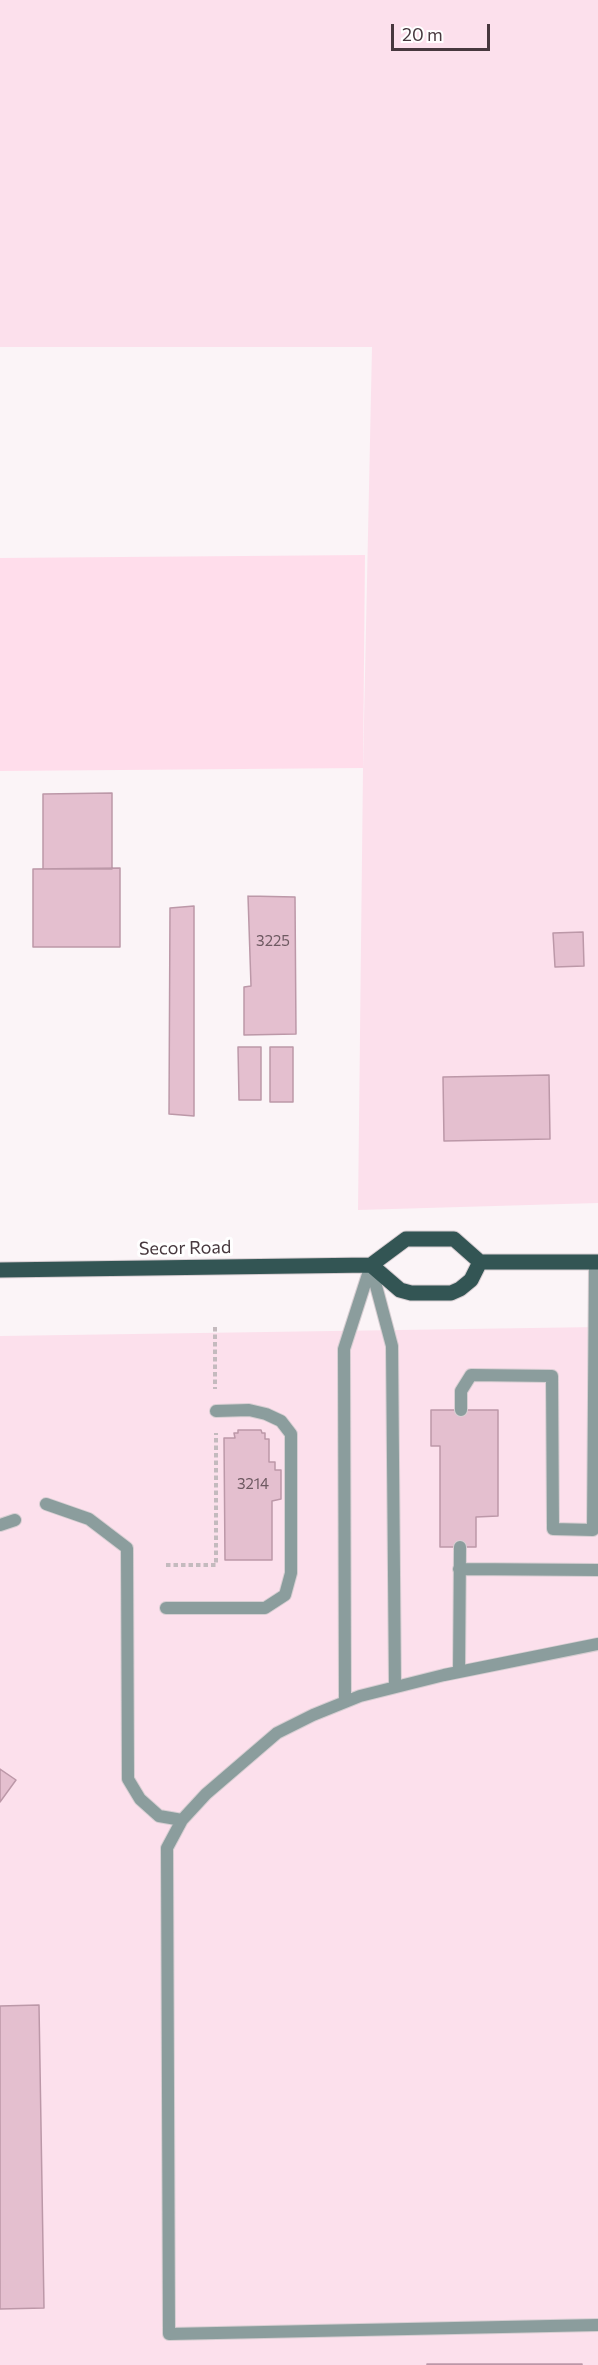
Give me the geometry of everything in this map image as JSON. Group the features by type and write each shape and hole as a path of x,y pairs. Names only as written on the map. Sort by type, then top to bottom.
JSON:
{"main road":[{"path":"480,1262 471,1280 451,1293 411,1293 400,1290 371,1265 406,1239 454,1239 480,1262 597,1262"},
{"name":"Secor Road","path":"0,1270 371,1265"}],"lane":[{"path":"460,1410 461,1391 471,1375 552,1376 553,1529 593,1530 596,1505 597,1262"},
{"path":"371,1265 392,1346 395,1687"},
{"path":"345,1702 344,1349 371,1265"},
{"path":"166,1608 265,1608 285,1595 291,1573 291,1434 281,1421 266,1414 249,1410 216,1411"},
{"path":"46,1504 89,1519 127,1548 128,1779 140,1799 159,1816 182,1820"},
{"path":"0,1524 15,1520"},
{"path":"459,1672 460,1547"},
{"path":"459,1569 598,1570"},
{"path":"598,1644 395,1687 345,1702 277,1733 206,1794 182,1820 167,1848 169,2334 598,2325"}],"path":[{"path":"166,1565 216,1565 215,1327"}],"shaded area":[{"path":"0,0 598,0 598,1203 358,1210 363,768 372,347 0,347"},
{"path":"365,555 363,768 0,771 0,558"},
{"path":"598,1327 598,2365 0,2365 0,1336"}],"building":[{"path":"112,793 112,869 43,869 43,794"},
{"path":"120,868 120,947 33,947 33,869"},
{"path":"248,896 295,897 296,1034 244,1035 244,987 251,986"},
{"path":"194,906 194,1116 169,1114 170,908"},
{"path":"583,932 584,966 555,967 553,933"},
{"path":"238,1047 261,1047 261,1100 239,1100"},
{"path":"270,1047 293,1047 293,1102 270,1102"},
{"path":"549,1075 550,1139 444,1141 443,1077"},
{"path":"431,1410 498,1410 498,1516 476,1517 476,1547 440,1547 440,1446 431,1446"},
{"path":"238,1430 261,1430 265,1433 265,1439 269,1439 269,1462 275,1462 275,1470 281,1470 281,1499 272,1501 272,1560 225,1560 224,1438 235,1438 234,1433 238,1433"},
{"path":"0,1769 16,1780 0,1802"},
{"path":"39,2005 44,2308 0,2309 0,2006"},
{"path":"582,2364 582,2365 427,2365"}]}
